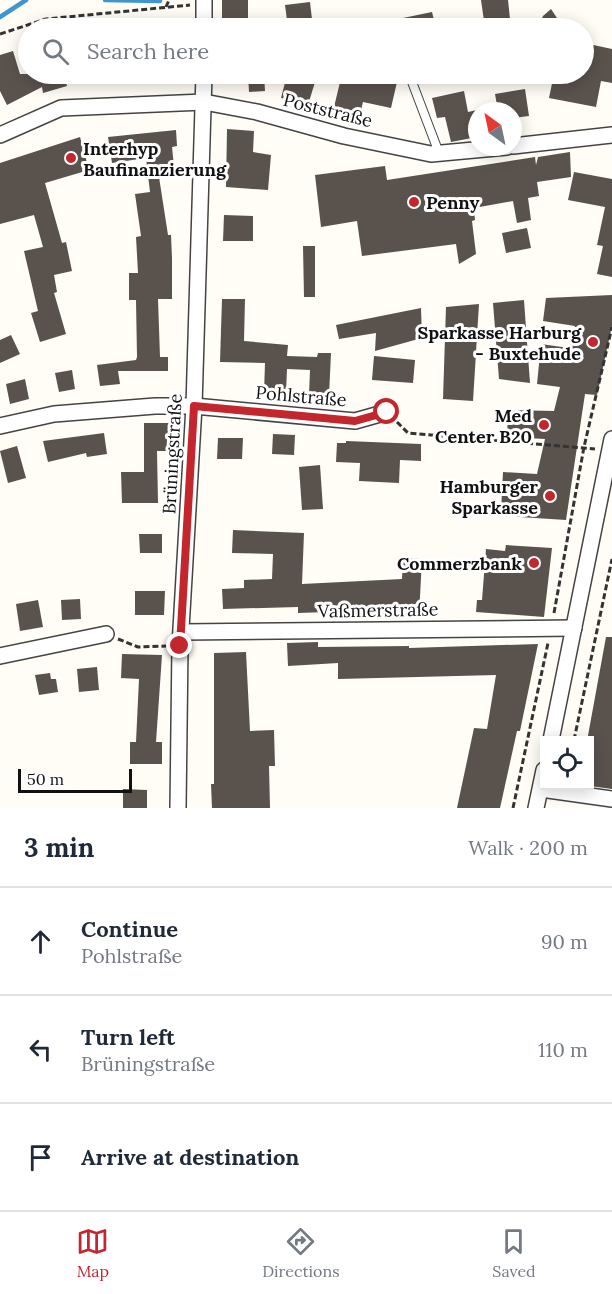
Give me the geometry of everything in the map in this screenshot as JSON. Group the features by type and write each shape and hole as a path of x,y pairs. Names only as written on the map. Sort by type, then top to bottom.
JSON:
{"street":[{"path":"204,2 204,18"},
{"name":"Brüningstraße","path":"178,808 181,639 194,406 204,84"},
{"name":"Poststraße","path":"0,135 61,108 204,102 257,112 344,136 431,154 468,151"},
{"path":"522,145 612,135"},
{"name":"Pohlstraße","path":"0,426 54,414 155,406 194,406 355,421 387,412"},
{"path":"552,736 609,456"},
{"name":"Vaßmerstraße","path":"181,639 574,628"},
{"path":"0,656 106,634"},
{"path":"536,808 541,790"},
{"path":"548,790 612,799"}],"lane":[{"path":"413,84 439,154"}],"path":[{"path":"166,7 169,0"},
{"path":"56,18 204,2"},
{"path":"0,34 18,28"},
{"path":"513,808 551,628 584,447 612,327"},
{"path":"387,412 408,433 584,447 609,456"},
{"path":"575,736 612,559"},
{"path":"106,634 138,646 181,639"}],"building":[{"path":"222,0 248,0 248,18 222,18"},
{"path":"481,0 508,0 510,18 484,18"},
{"path":"310,2 312,18 287,18 285,5"},
{"path":"551,9 557,18 542,18"},
{"path":"432,12 434,18 403,18"},
{"path":"594,45 612,49 612,83 601,81 596,107 549,98 552,84 594,84"},
{"path":"13,51 18,67 18,84 66,84 67,86 43,93 42,87 7,105 0,91 0,55"},
{"path":"249,84 265,84 265,91 249,92"},
{"path":"285,84 314,84 308,105 281,98"},
{"path":"340,84 397,84 391,108 363,102 360,114 334,107"},
{"path":"525,89 529,116 522,117 522,102 496,102 495,94"},
{"path":"464,91 468,112 468,139 451,142 445,117 437,118 432,98"},
{"path":"227,129 254,131 253,152 271,155 268,190 226,187"},
{"path":"176,130 177,146 172,147 175,176 159,177 168,235 171,235 172,299 158,299 160,357 168,357 168,371 118,371 120,384 100,386 97,365 136,360 137,357 136,300 129,300 129,273 138,273 136,237 141,236 135,194 150,192 146,158 112,163 108,137"},
{"path":"80,137 89,170 45,183 62,243 66,242 72,271 54,275 57,292 54,293 66,334 40,342 31,313 38,311 24,251 43,247 34,215 0,224 0,163"},
{"path":"570,152 571,177 537,182 539,196 528,198 531,220 517,223 513,201 474,208 475,220 472,221 476,254 459,264 456,244 362,256 357,221 321,227 315,175 385,166 387,180 535,157 536,165 538,157"},
{"path":"574,172 612,179 612,277 597,274 603,246 597,245 605,207 568,200"},
{"path":"224,215 253,216 253,241 223,241"},
{"path":"527,228 531,248 506,253 502,233"},
{"path":"303,246 315,246 315,297 304,297"},
{"path":"612,295 612,326 597,395 585,394 566,520 504,516 501,512 503,472 537,474 545,439 507,437 508,410 554,411 560,387 537,384 541,344 569,348 575,326 543,321 546,298"},
{"path":"222,299 245,299 244,341 288,345 287,356 317,357 318,353 331,353 329,396 309,395 310,370 287,369 286,393 264,393 265,363 220,362"},
{"path":"524,300 530,383 499,379 493,303"},
{"path":"479,304 473,401 443,399 446,307"},
{"path":"421,308 422,338 375,351 376,333 339,339 336,325"},
{"path":"11,335 20,354 0,363 0,340"},
{"path":"374,356 415,360 413,383 372,380"},
{"path":"72,370 75,389 59,392 55,373"},
{"path":"25,379 29,399 10,404 6,384"},
{"path":"144,423 169,423 169,451 157,451 158,503 122,503 121,472 144,472"},
{"path":"104,433 107,454 87,457 86,453 48,462 43,441"},
{"path":"273,434 295,435 294,455 272,454"},
{"path":"218,438 243,438 242,459 217,459"},
{"path":"346,441 421,444 421,461 400,460 399,483 359,481 360,463 336,462 337,443 346,443"},
{"path":"17,446 26,478 8,483 0,451"},
{"path":"320,465 323,509 302,510 299,467"},
{"path":"233,530 304,533 302,584 402,579 403,558 422,559 419,615 355,614 355,611 298,613 298,607 223,609 222,589 244,588 244,580 272,579 273,554 232,553"},
{"path":"139,534 162,534 162,553 140,553"},
{"path":"506,545 552,548 544,617 476,612 477,600 482,600 486,549 505,551"},
{"path":"135,591 165,591 164,615 135,615"},
{"path":"80,599 81,619 62,620 61,600"},
{"path":"38,600 43,627 20,631 16,604"},
{"path":"606,637 612,637 612,789 594,787 594,736 588,736"},
{"path":"318,642 318,647 409,646 409,648 538,644 520,731 517,731 500,808 457,808 474,728 487,729 496,675 338,679 338,663 288,666 287,643"},
{"path":"246,652 250,731 274,730 275,766 269,766 270,808 212,808 214,653"},
{"path":"122,654 162,655 156,742 162,742 162,764 130,764 130,742 136,742 139,679 121,678"},
{"path":"97,667 99,690 79,692 77,669"},
{"path":"50,673 51,679 56,679 58,692 39,695 35,675"},
{"path":"123,789 147,790 147,808 123,808"}],"waterway":[{"path":"0,17 26,0"},
{"path":"105,0 160,1"}],"place":[{"name":"Interhyp Baufinanzierung","path":"71,158"},
{"name":"Penny","path":"414,202"},
{"name":"Sparkasse Harburg - Buxtehude","path":"593,342"},
{"name":"Med Center B20","path":"544,425"},
{"name":"Hamburger Sparkasse","path":"550,496"},
{"name":"Commerzbank","path":"534,563"}],"route":[{"path":"180,646 183,632 194,406 355,421 387,412"}]}
